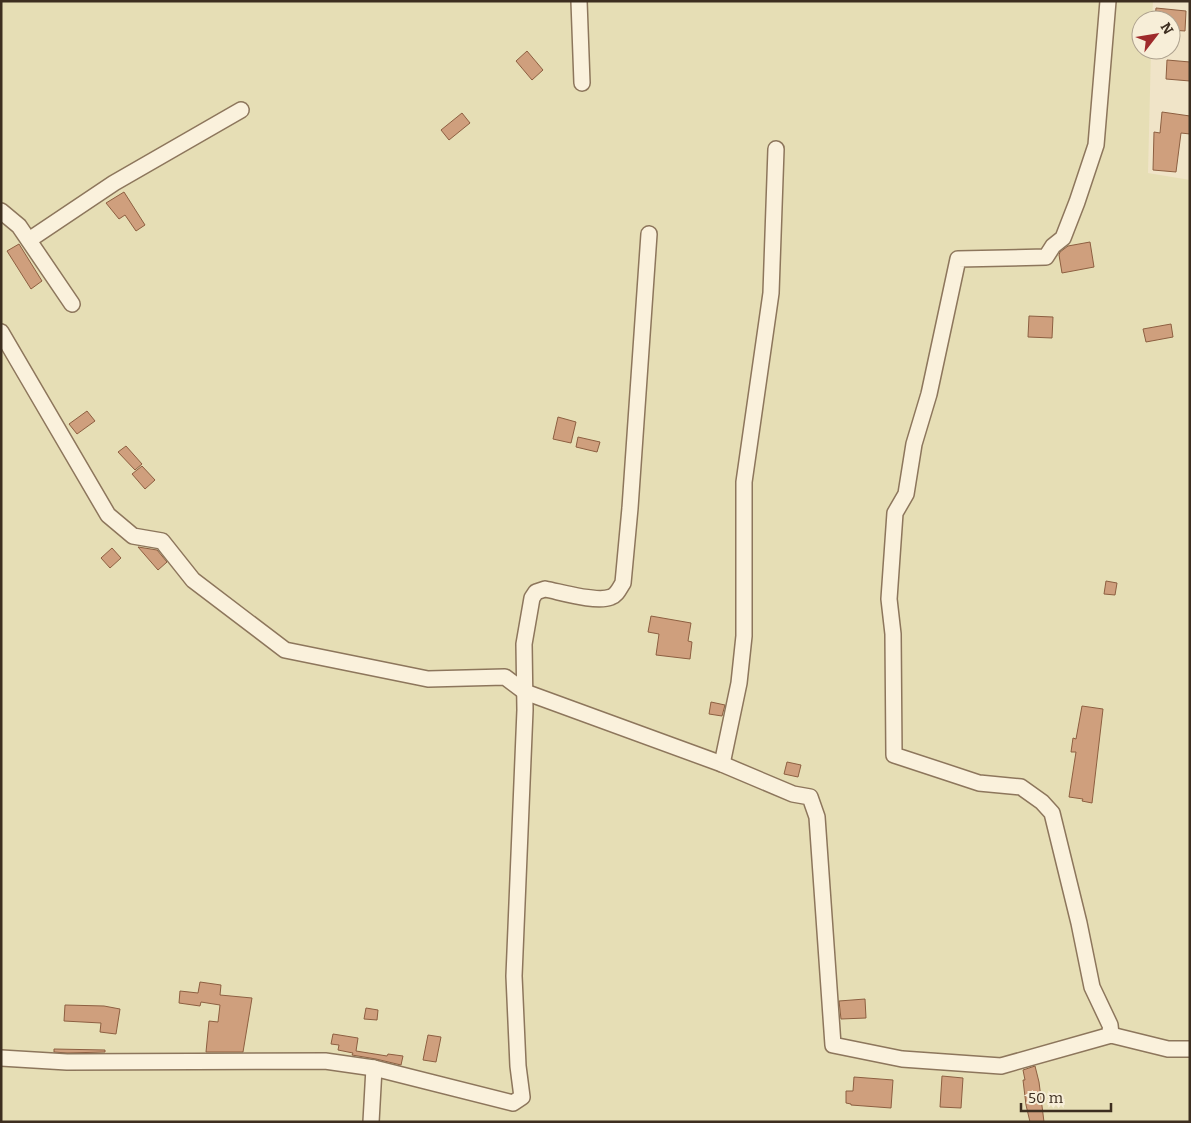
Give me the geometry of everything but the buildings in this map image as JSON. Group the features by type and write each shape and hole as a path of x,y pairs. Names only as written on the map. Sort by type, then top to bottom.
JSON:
{"street":[{"path":"579,1 582,83"},
{"path":"1108,1 1096,145 1063,238 1053,246 1046,257 958,259 929,394 914,444 906,494 895,513 889,600 893,634 894,755 979,783 1021,787 1042,802 1052,813 1067,871 1092,987 1110,1025 1111,1035"},
{"path":"29,240 114,184 241,110"},
{"path":"722,764 739,683 744,636 744,482 771,293 776,149"},
{"path":"1,211 19,226 72,304"},
{"path":"1,1058 67,1062 324,1061 374,1068 513,1103 522,1097 518,1066 514,976 525,692 524,644 532,598 536,592 545,590 600,600 617,593 623,583 649,234"},
{"path":"1,332 108,515 133,536 162,541 193,580 285,650 428,679 505,677 525,692 722,764 793,794 810,797 817,817 832,1045 902,1058 1001,1066 1111,1035 1168,1049 1190,1049"},
{"path":"371,1122 374,1068"}],"shaded area":[{"path":"1,1 1153,1 1153,10 1131,10 1131,60 1151,60 1148,173 1190,180 1190,1122 1,1122"}]}
